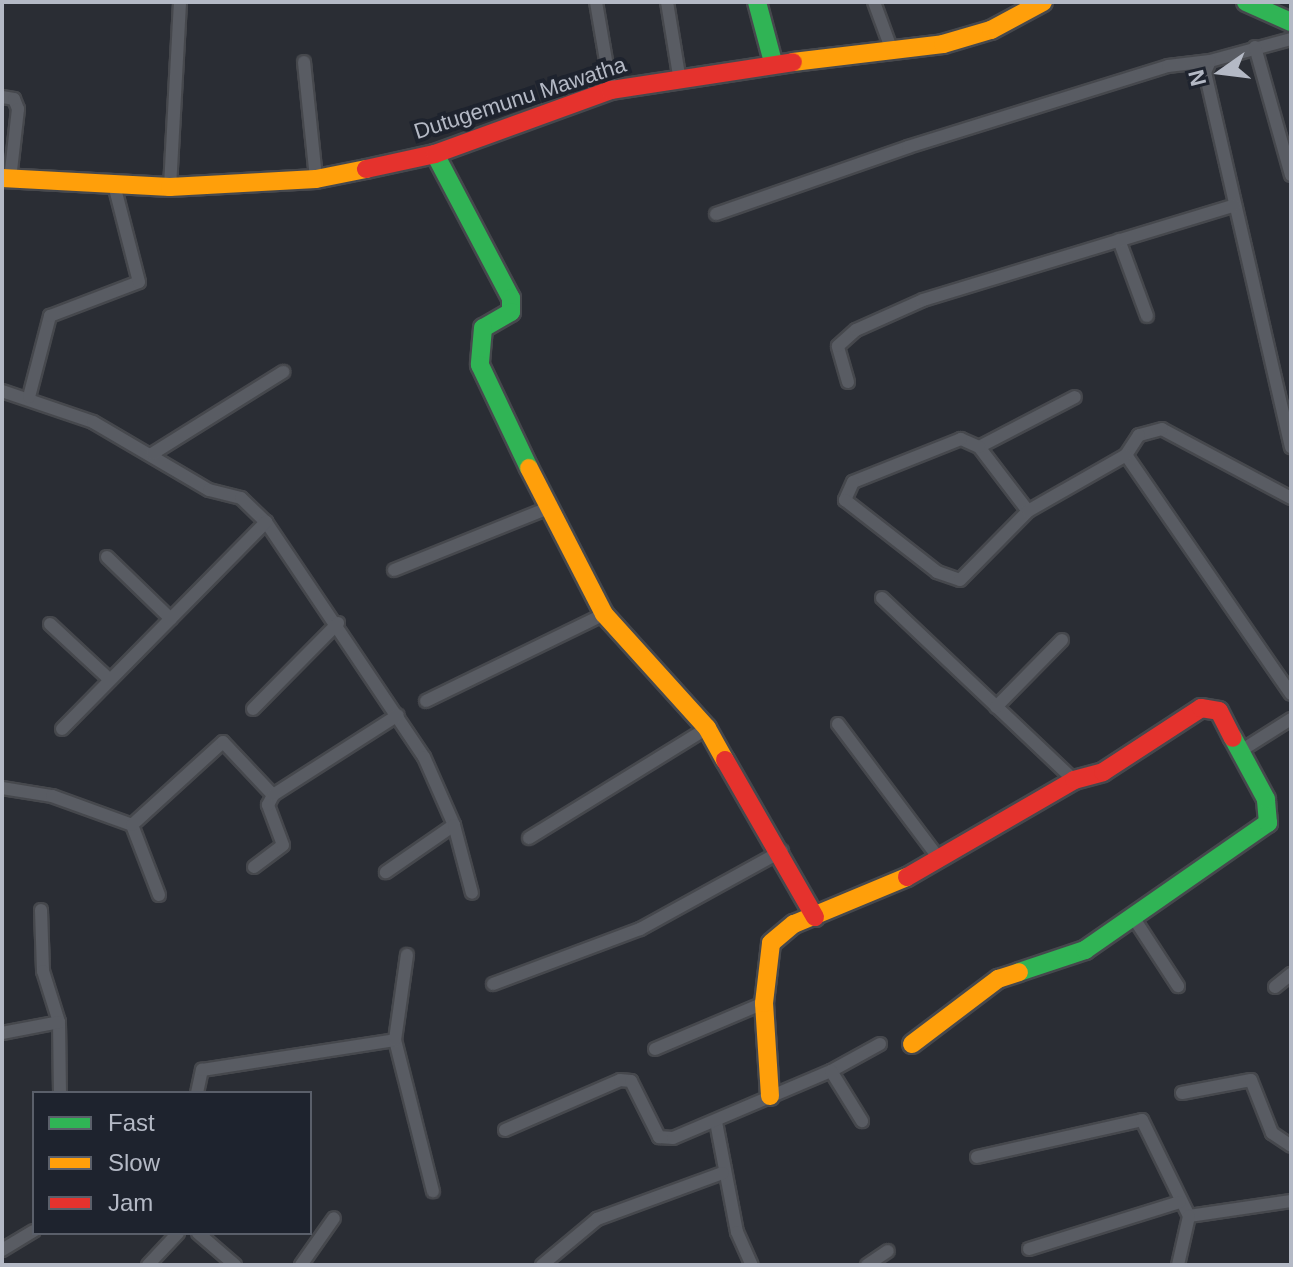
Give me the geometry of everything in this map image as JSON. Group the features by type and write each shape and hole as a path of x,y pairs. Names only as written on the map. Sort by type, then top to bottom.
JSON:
{"street":[{"path":"170,187 180,2"},
{"path":"596,2 611,90"},
{"path":"667,2 679,75"},
{"path":"757,2 773,62"},
{"path":"874,2 892,51"},
{"path":"1246,2 1291,22"},
{"name":"Dutugemunu Mawatha","path":"6,178 113,181 170,187 316,179 435,154 611,90 679,75 892,51 991,30 1038,3"},
{"path":"716,214 908,147 1168,66 1210,61 1291,39"},
{"path":"1255,47 1291,175"},
{"path":"1210,61 1205,72 1291,447"},
{"path":"304,62 316,179"},
{"path":"2,97 14,99 18,109 6,178"},
{"path":"435,154 511,298 511,312 483,328 480,365 548,508 604,614 707,728 782,851 815,917"},
{"path":"29,397 50,316 139,282 113,181"},
{"path":"848,382 838,346 856,330 923,300 1235,205"},
{"path":"1119,240 1147,316"},
{"path":"152,454 283,372"},
{"path":"2,391 29,397 152,454 209,490 241,498 266,522 338,623 398,715 454,825 472,893"},
{"path":"979,447 1075,397"},
{"path":"1028,511 979,447 961,439 937,445 853,482 845,500 937,572 960,580 1028,511 1126,455 1139,435 1162,429 1291,498"},
{"path":"1126,455 1291,694"},
{"path":"394,570 548,508"},
{"path":"62,729 266,522"},
{"path":"107,557 171,619"},
{"path":"882,598 1074,780"},
{"path":"426,701 604,614"},
{"path":"253,709 338,623"},
{"path":"50,624 110,680"},
{"path":"996,707 1062,640"},
{"path":"770,1096 764,1003 771,943 815,917 872,897 1074,780 1114,766 1207,705 1219,711 1266,799 1268,823 1135,920 1085,950 998,979 912,1044"},
{"path":"254,867 283,845 268,805 273,795 398,715"},
{"path":"1242,750 1291,719"},
{"path":"838,724 938,857"},
{"path":"529,838 707,728"},
{"path":"132,825 223,742 273,795"},
{"path":"2,788 52,796 132,825 159,895"},
{"path":"386,872 454,825"},
{"path":"493,984 640,929 782,851"},
{"path":"41,910 43,971 59,1022 60,1091"},
{"path":"1135,920 1178,986"},
{"path":"407,955 395,1040 433,1191"},
{"path":"1275,987 1291,974"},
{"path":"655,1049 764,1003"},
{"path":"2,1033 59,1022"},
{"path":"197,1091 202,1070 395,1040"},
{"path":"505,1130 620,1080 631,1081 659,1137 716,1122 831,1071 880,1044"},
{"path":"831,1071 862,1121"},
{"path":"1182,1093 1251,1080 1272,1133 1291,1146"},
{"path":"977,1157 1142,1120 1189,1216 1178,1265"},
{"path":"716,1122 723,1173 752,1265"},
{"path":"542,1265 597,1219 723,1173"},
{"path":"1189,1216 1291,1201"},
{"path":"1029,1249 1180,1202"},
{"path":"305,1264 334,1218"},
{"path":"2,1250 32,1232"},
{"path":"148,1265 176,1235"},
{"path":"200,1235 235,1265"},
{"path":"867,1265 888,1251"}],"traffic: fast":[{"path":"757,2 773,62"},
{"path":"1246,2 1291,22"},
{"path":"435,154 511,298 511,312 483,328 480,365 529,468"},
{"path":"1019,972 1085,950 1268,823 1266,799 1233,738"}],"traffic: slow":[{"path":"793,62 943,44 991,30 1043,2"},
{"path":"2,178 170,187 316,179 366,169"},
{"path":"529,468 604,614 707,728 725,760"},
{"path":"770,1096 764,1003 771,943 794,924 907,877"},
{"path":"912,1044 998,979 1019,972"}],"traffic: jam":[{"path":"366,169 435,154 611,90 793,62"},
{"path":"907,877 1074,780 1103,772 1201,708 1219,711 1233,738"},
{"path":"725,760 815,917"}]}
